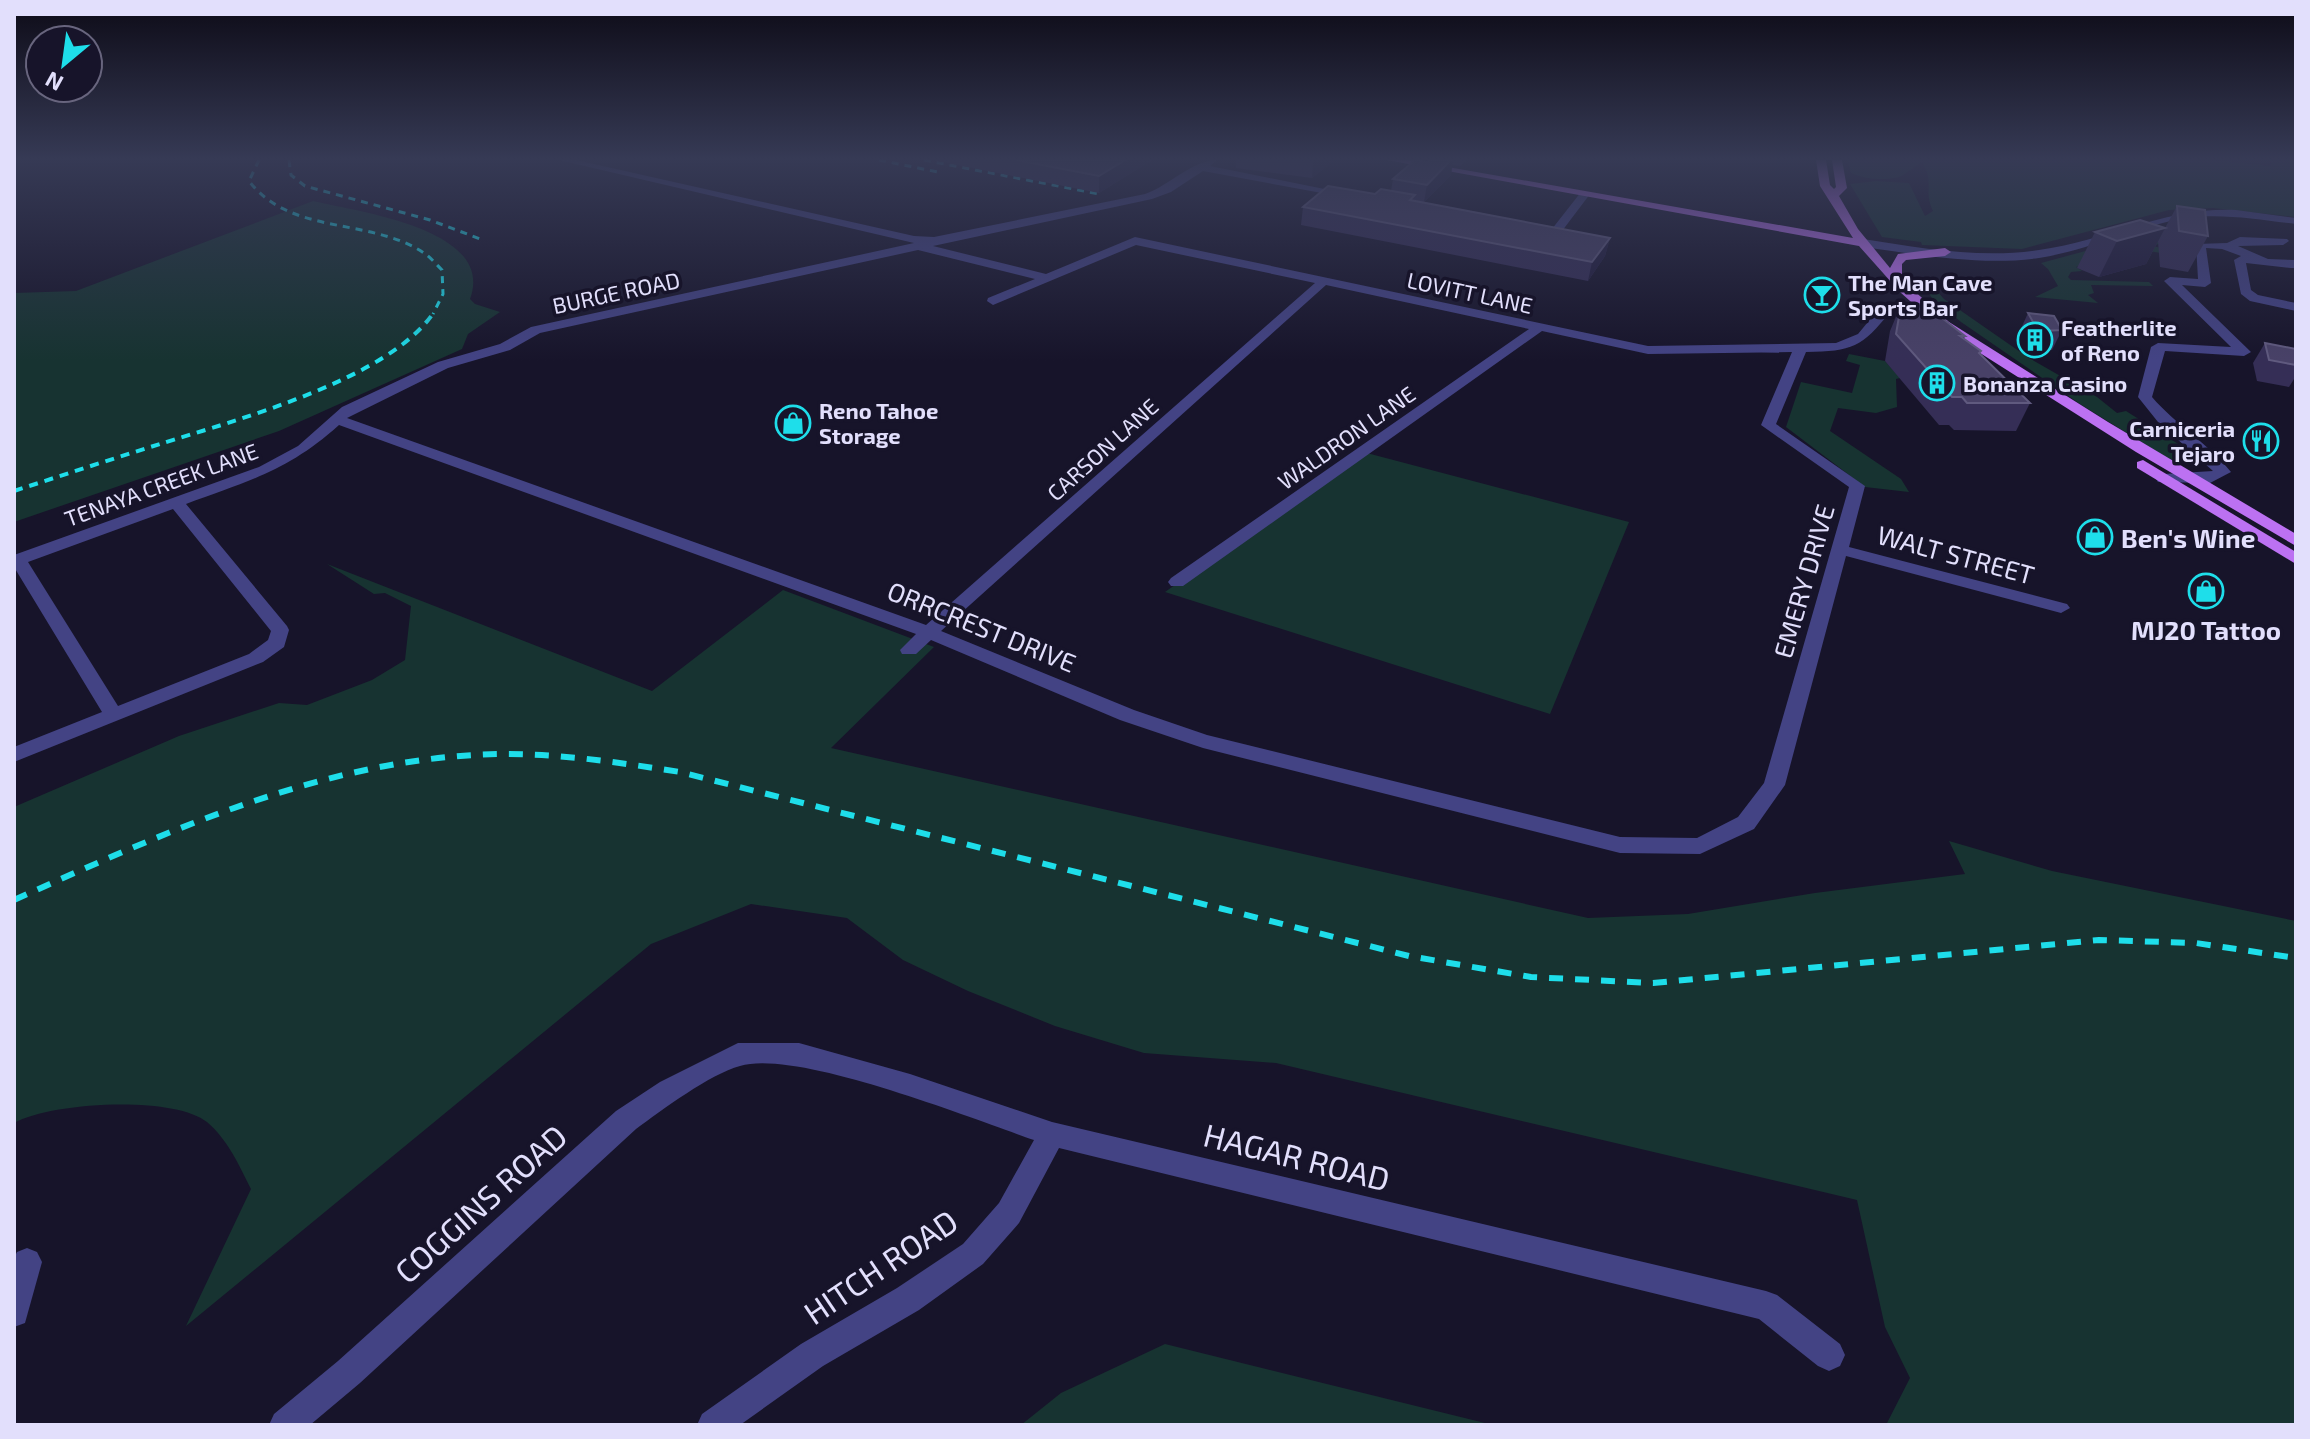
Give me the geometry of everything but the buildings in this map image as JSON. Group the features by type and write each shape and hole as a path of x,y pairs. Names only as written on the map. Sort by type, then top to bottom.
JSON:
{"main road":[{"path":"1771,227 1863,243"},
{"path":"1793,231 1815,227"},
{"path":"1853,227 1896,281 1955,334 1975,342 2063,401 2296,541"},
{"path":"1896,281 1896,264 1902,257 1945,252"},
{"path":"1955,334 1957,343 1994,370 2296,559"}],"street":[{"path":"858,227 914,240 946,240 1006,227"},
{"path":"1523,227 1555,233 1559,227"},
{"path":"1863,243 2004,256 2039,254 2140,227"},
{"name":"BURGE ROAD","path":"530,333 946,240"},
{"name":"LOVITT LANE","path":"1046,278 1135,241 1648,350 1800,349"},
{"path":"2164,479 2214,477 2223,472 2194,443 2163,419 2145,397 2158,347 2244,352 2170,283 2173,280 2205,283 2200,246 2240,241 2283,241"},
{"path":"2222,245 2254,258 2296,264"},
{"path":"922,247 1046,278"},
{"path":"2254,258 2240,260 2245,291 2254,298 2296,307"},
{"path":"993,301 1046,278"},
{"name":"CARSON LANE","path":"909,650 1324,281"},
{"path":"1800,349 1848,345 1863,337 1887,308 1919,303"},
{"name":"WALDRON LANE","path":"1177,582 1540,327"},
{"name":"TENAYA CREEK LANE","path":"16,560 242,481 286,460 317,438 347,410 443,365 505,347 530,333"},
{"name":"EMERY DRIVE","path":"1620,845 1700,846 1746,823 1774,785 1857,486 1768,425 1800,349"},
{"name":"ORRCREST DRIVE","path":"336,419 927,632 1127,715 1203,741 1620,845"},
{"path":"14,755 256,658 272,647 280,636 280,630 177,504"},
{"name":"WALT STREET","path":"1838,549 2061,608"},
{"path":"16,560 114,715"},
{"name":"HAGAR ROAD","path":"738,1054 799,1054 910,1086 1052,1134 1766,1306 1829,1355"},
{"name":"COGGINS ROAD","path":"285,1425 349,1372 626,1120 669,1090 738,1054"},
{"name":"HITCH ROAD","path":"713,1425 812,1355 908,1299 973,1254 1009,1213 1052,1134"},
{"path":"14,1312 27,1262"}],"green space":[{"path":"244,227 416,227 444,240 463,256 473,275 470,299 475,304 500,312 468,334 462,349 279,431 14,522 14,293 76,291"},
{"path":"1876,227 2104,227 2022,249 1922,245 1921,242 1882,237"},
{"path":"2177,227 2161,243 2153,246 2165,249 2166,254 2138,249 2076,267 2082,271 2071,272 2068,277 2071,280 2149,282 2153,286 2091,285 2094,293 2088,295 2098,303 2035,297 2058,286 2041,263"},
{"path":"1923,285 1934,288 1944,299 2029,358 2097,397 2117,413 2126,411 2202,459 2172,461 2080,404 1961,322 1932,298"},
{"path":"1849,354 1885,361 1900,378 1896,379 1897,407 1876,413 1838,408 1830,431 1901,479 1909,492 1865,487 1786,427 1801,382 1852,393 1860,365 1846,361"},
{"path":"1363,452 1629,522 1550,714 1165,592"},
{"path":"327,564 652,691 783,590 934,647 831,748 1588,918 1688,914 1815,893 1965,874 1949,841 2052,871 2296,921 2296,1425 1886,1425 1910,1378 1885,1327 1857,1200 1276,1063 1144,1053 1055,1026 968,991 903,960 847,918 751,904 651,944 186,1326 251,1189 221,1137 207,1122 191,1113 112,1104 55,1110 14,1123 14,807 179,736 279,703 307,705 372,680 405,660 411,606 385,593 374,594"},
{"path":"1165,1344 1493,1425 1021,1425 1061,1393"}],"railway":[{"path":"350,227 403,242 424,253 442,270 443,294 434,312"},
{"path":"449,227 483,240"},
{"path":"14,491 229,423 309,394 383,358 413,336 434,312"},
{"path":"14,900 192,824 315,782 441,758 527,754 680,772 1409,956 1531,977 1653,983 2099,940 2196,943 2296,958"}],"place":[{"name":"The Man Cave Sports Bar","path":"1822,295"},
{"name":"Featherlite of Reno","path":"2035,340"},
{"name":"Bonanza Casino","path":"1937,383"},
{"name":"Reno Tahoe Storage","path":"793,423"},
{"name":"Carniceria Tejaro","path":"2261,441"},
{"name":"Ben's Wine","path":"2095,537"},
{"name":"MJ20 Tattoo","path":"2206,591"}]}
